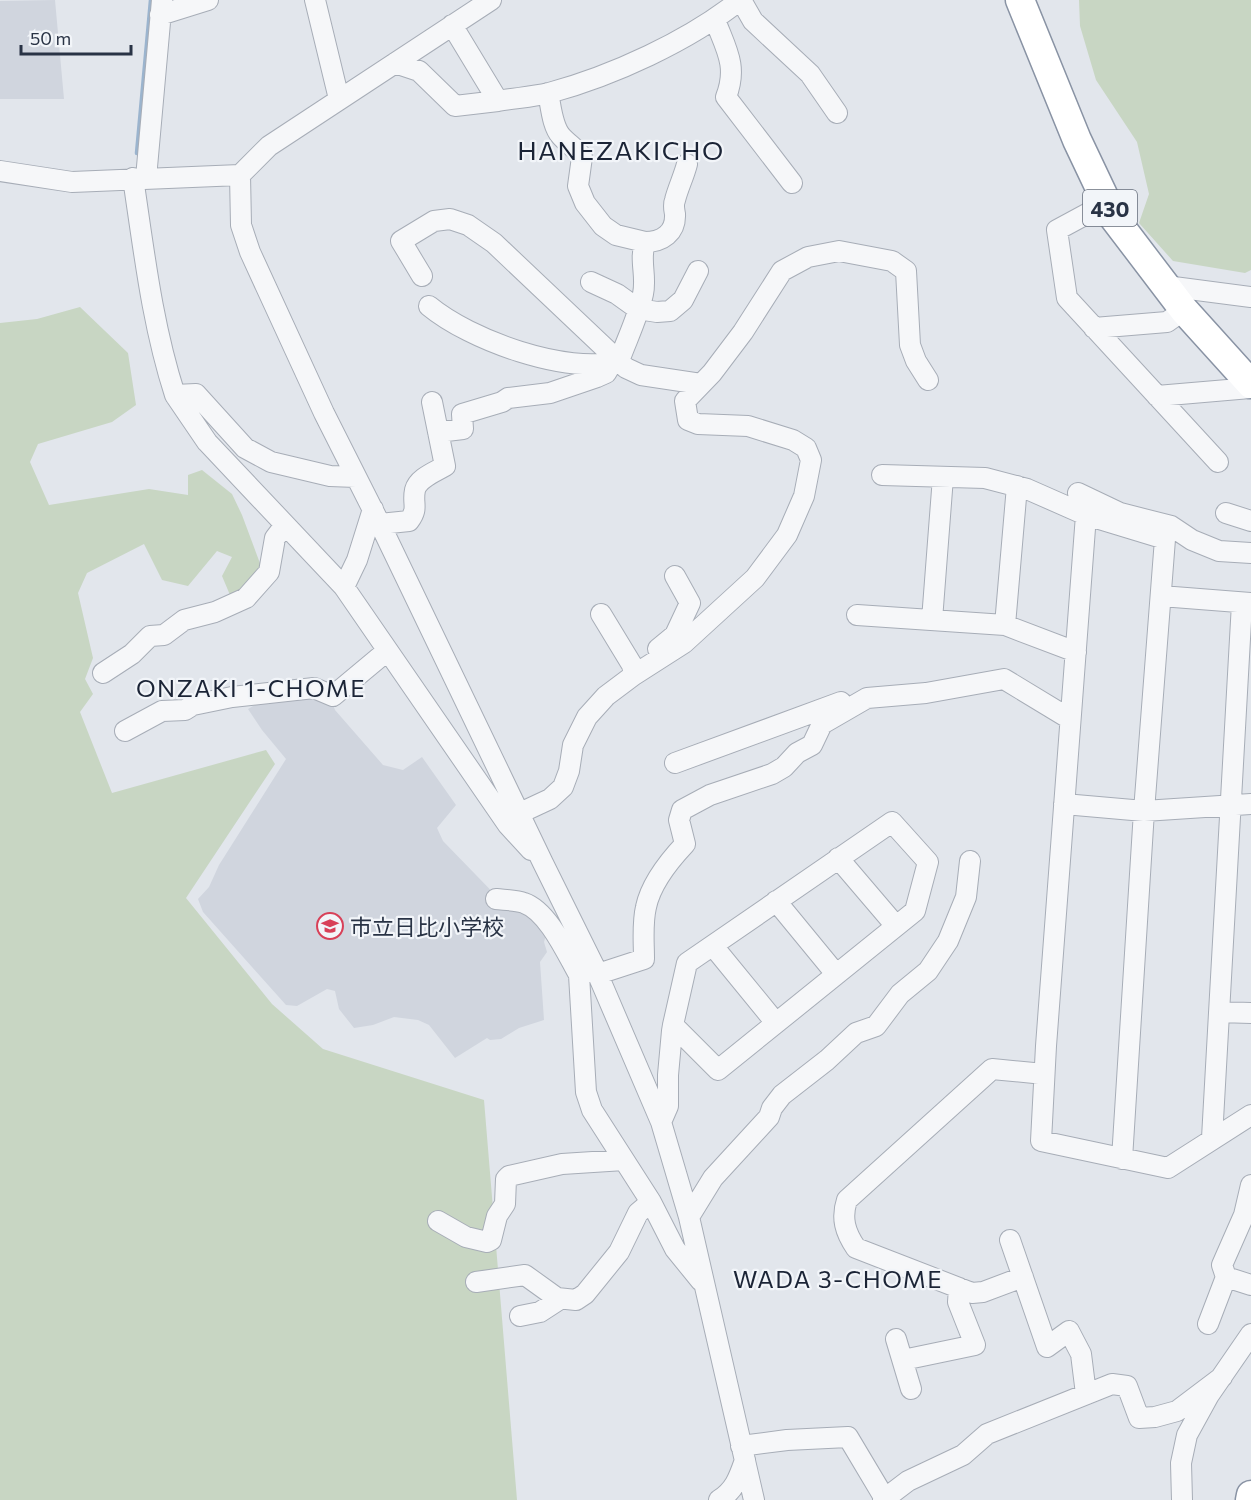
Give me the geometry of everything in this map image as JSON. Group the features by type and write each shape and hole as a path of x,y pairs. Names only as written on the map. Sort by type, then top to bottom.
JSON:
{"highway":[{"name":"430","path":"1020,0 1077,140 1114,218 1184,310 1251,386"},
{"path":"1250,1500 1251,1495"}],"street":[{"path":"208,0 161,8 139,178 154,315 165,364 175,394 207,442 344,587 508,825 543,863"},
{"path":"315,0 339,99"},
{"path":"0,171 72,182 240,175 269,146 491,0"},
{"path":"395,63 419,71 455,106 548,93 606,74 661,49 715,20 740,0 753,21 810,74 837,113"},
{"path":"715,20 732,66 732,81 726,97 792,183"},
{"path":"452,25 498,101"},
{"path":"548,93 559,135 582,157 578,186 585,203 603,226 616,235 645,242 656,242 666,237 671,230 675,216 673,206 687,164"},
{"path":"240,175 241,225 250,252 324,413 377,517 543,863 661,1122 689,1217 754,1500"},
{"path":"1107,203 1058,230 1067,298 1218,462"},
{"path":"422,276 401,241 434,220 450,219 468,225 494,243 615,362 641,375 701,384"},
{"path":"438,432 463,429 462,414 502,402 508,398 550,393 606,373 615,362 644,293 642,250 645,242"},
{"path":"633,670 684,643 755,578 787,535 804,496 811,460 807,448 793,440 748,426 698,424 688,420 685,401 742,333 782,271 808,257 839,251 892,261 906,271 910,345 916,361 928,380"},
{"path":"591,282 617,294 638,309 657,312 670,311 683,300 698,271"},
{"path":"1166,286 1251,297"},
{"path":"429,306 465,330 538,357 568,364 603,365 615,362"},
{"path":"1094,328 1167,322 1184,310"},
{"path":"1157,396 1251,386"},
{"path":"175,394 196,394 245,448 271,462 330,476 356,477"},
{"path":"377,517 409,521 415,513 415,488 424,478 445,466 432,402"},
{"path":"882,475 985,478 1017,486 1086,515 1168,532"},
{"path":"932,620 943,477"},
{"path":"1005,625 1017,486"},
{"path":"1078,493 1120,513 1219,551 1251,553"},
{"path":"1226,513 1251,521"},
{"path":"1086,515 1044,1074 1041,1141 1168,1168 1251,1115"},
{"path":"344,587 377,517"},
{"path":"103,673 132,654 150,636 164,635 184,620 215,612 246,598 269,572 275,538 285,525"},
{"path":"1122,1159 1144,811 1168,532"},
{"path":"519,813 550,799 563,787 569,771 573,745 587,717 633,670 675,635 690,603 675,576"},
{"path":"1161,596 1247,603 1231,806 1212,1138"},
{"path":"601,614 633,670"},
{"path":"857,615 1005,625 1076,652"},
{"path":"125,731 162,711 185,710 193,705 232,697 314,688 333,696 387,651"},
{"path":"675,763 841,702 926,693 1004,680 1070,718"},
{"path":"591,972 644,959 645,908 667,864 685,843 679,820 682,810 710,795 772,774 797,753 812,745 822,724 867,698"},
{"path":"1065,804 1144,811 1251,804"},
{"path":"661,1122 668,1106 668,1075 673,1025 687,963 892,822 928,862 915,911 718,1070 673,1025"},
{"path":"838,858 896,926"},
{"path":"689,1217 713,1178 769,1117 772,1108 782,1095 828,1060 856,1033 876,1026 900,994 928,971 948,941 966,897 970,861"},
{"path":"496,899 524,902 536,909 591,972 586,1092 592,1110 651,1202 675,1249 705,1285"},
{"path":"776,902 836,974"},
{"path":"712,946 776,1023"},
{"path":"1219,1012 1251,1013"},
{"path":"1023,1277 983,1292 972,1293 856,1248 849,1238 843,1212 848,1200 992,1069 1044,1074"},
{"path":"438,1221 466,1237 487,1242 490,1240 497,1216 505,1204 506,1179 509,1176 562,1164 624,1160"},
{"path":"1208,1324 1226,1277 1222,1265 1244,1215 1251,1185"},
{"path":"476,1282 525,1275 561,1299 576,1300 585,1293 619,1252 638,1213 651,1202"},
{"path":"1010,1240 1047,1347 1069,1331 1081,1354 1086,1394"},
{"path":"1226,1277 1251,1285"},
{"path":"903,1360 975,1345 958,1302 959,1288"},
{"path":"520,1316 540,1312 561,1299"},
{"path":"1182,1500 1181,1463 1187,1435 1251,1334"},
{"path":"896,1339 911,1389"},
{"path":"743,1453 787,1440 848,1437 884,1500 908,1481 963,1455 987,1434 1112,1383 1127,1386 1139,1418 1155,1417 1177,1411 1222,1377"},
{"path":"719,1500 729,1494 738,1479 743,1453"}],"shaded area":[{"path":"55,0 64,99 0,99 0,1"},
{"path":"318,693 332,702 335,710 383,765 403,770 422,757 456,805 437,828 443,841 509,909 527,916 546,935 544,942 547,952 540,962 544,1020 519,1028 501,1039 487,1038 455,1058 429,1025 418,1020 394,1017 373,1025 354,1028 339,1009 335,991 327,989 297,1006 286,1005 203,912 198,899 209,887 219,865 286,759 248,709 260,702"}],"green space":[{"path":"1079,0 1251,0 1251,270 1245,273 1173,261 1139,223 1149,194 1137,142 1096,80 1080,26"},
{"path":"80,307 128,353 136,405 112,422 38,444 30,462 49,505 149,489 188,495 188,475 202,470 232,494 261,566 246,587 230,595 222,576 232,557 217,551 188,586 162,580 144,544 87,573 78,593 93,658 85,679 93,694 80,712 112,793 266,750 275,764 186,898 272,1004 323,1049 484,1100 517,1500 0,1500 0,323 37,319"}],"waterway":[{"path":"137,153 151,0"}],"place":[{"name":"市立日比小学校","path":"330,926"}],"district":[{"name":"HANEZAKICHO","path":"621,149"},
{"name":"ONZAKI 1-CHOME","path":"251,687"},
{"name":"WADA 3-CHOME","path":"838,1278"}]}
